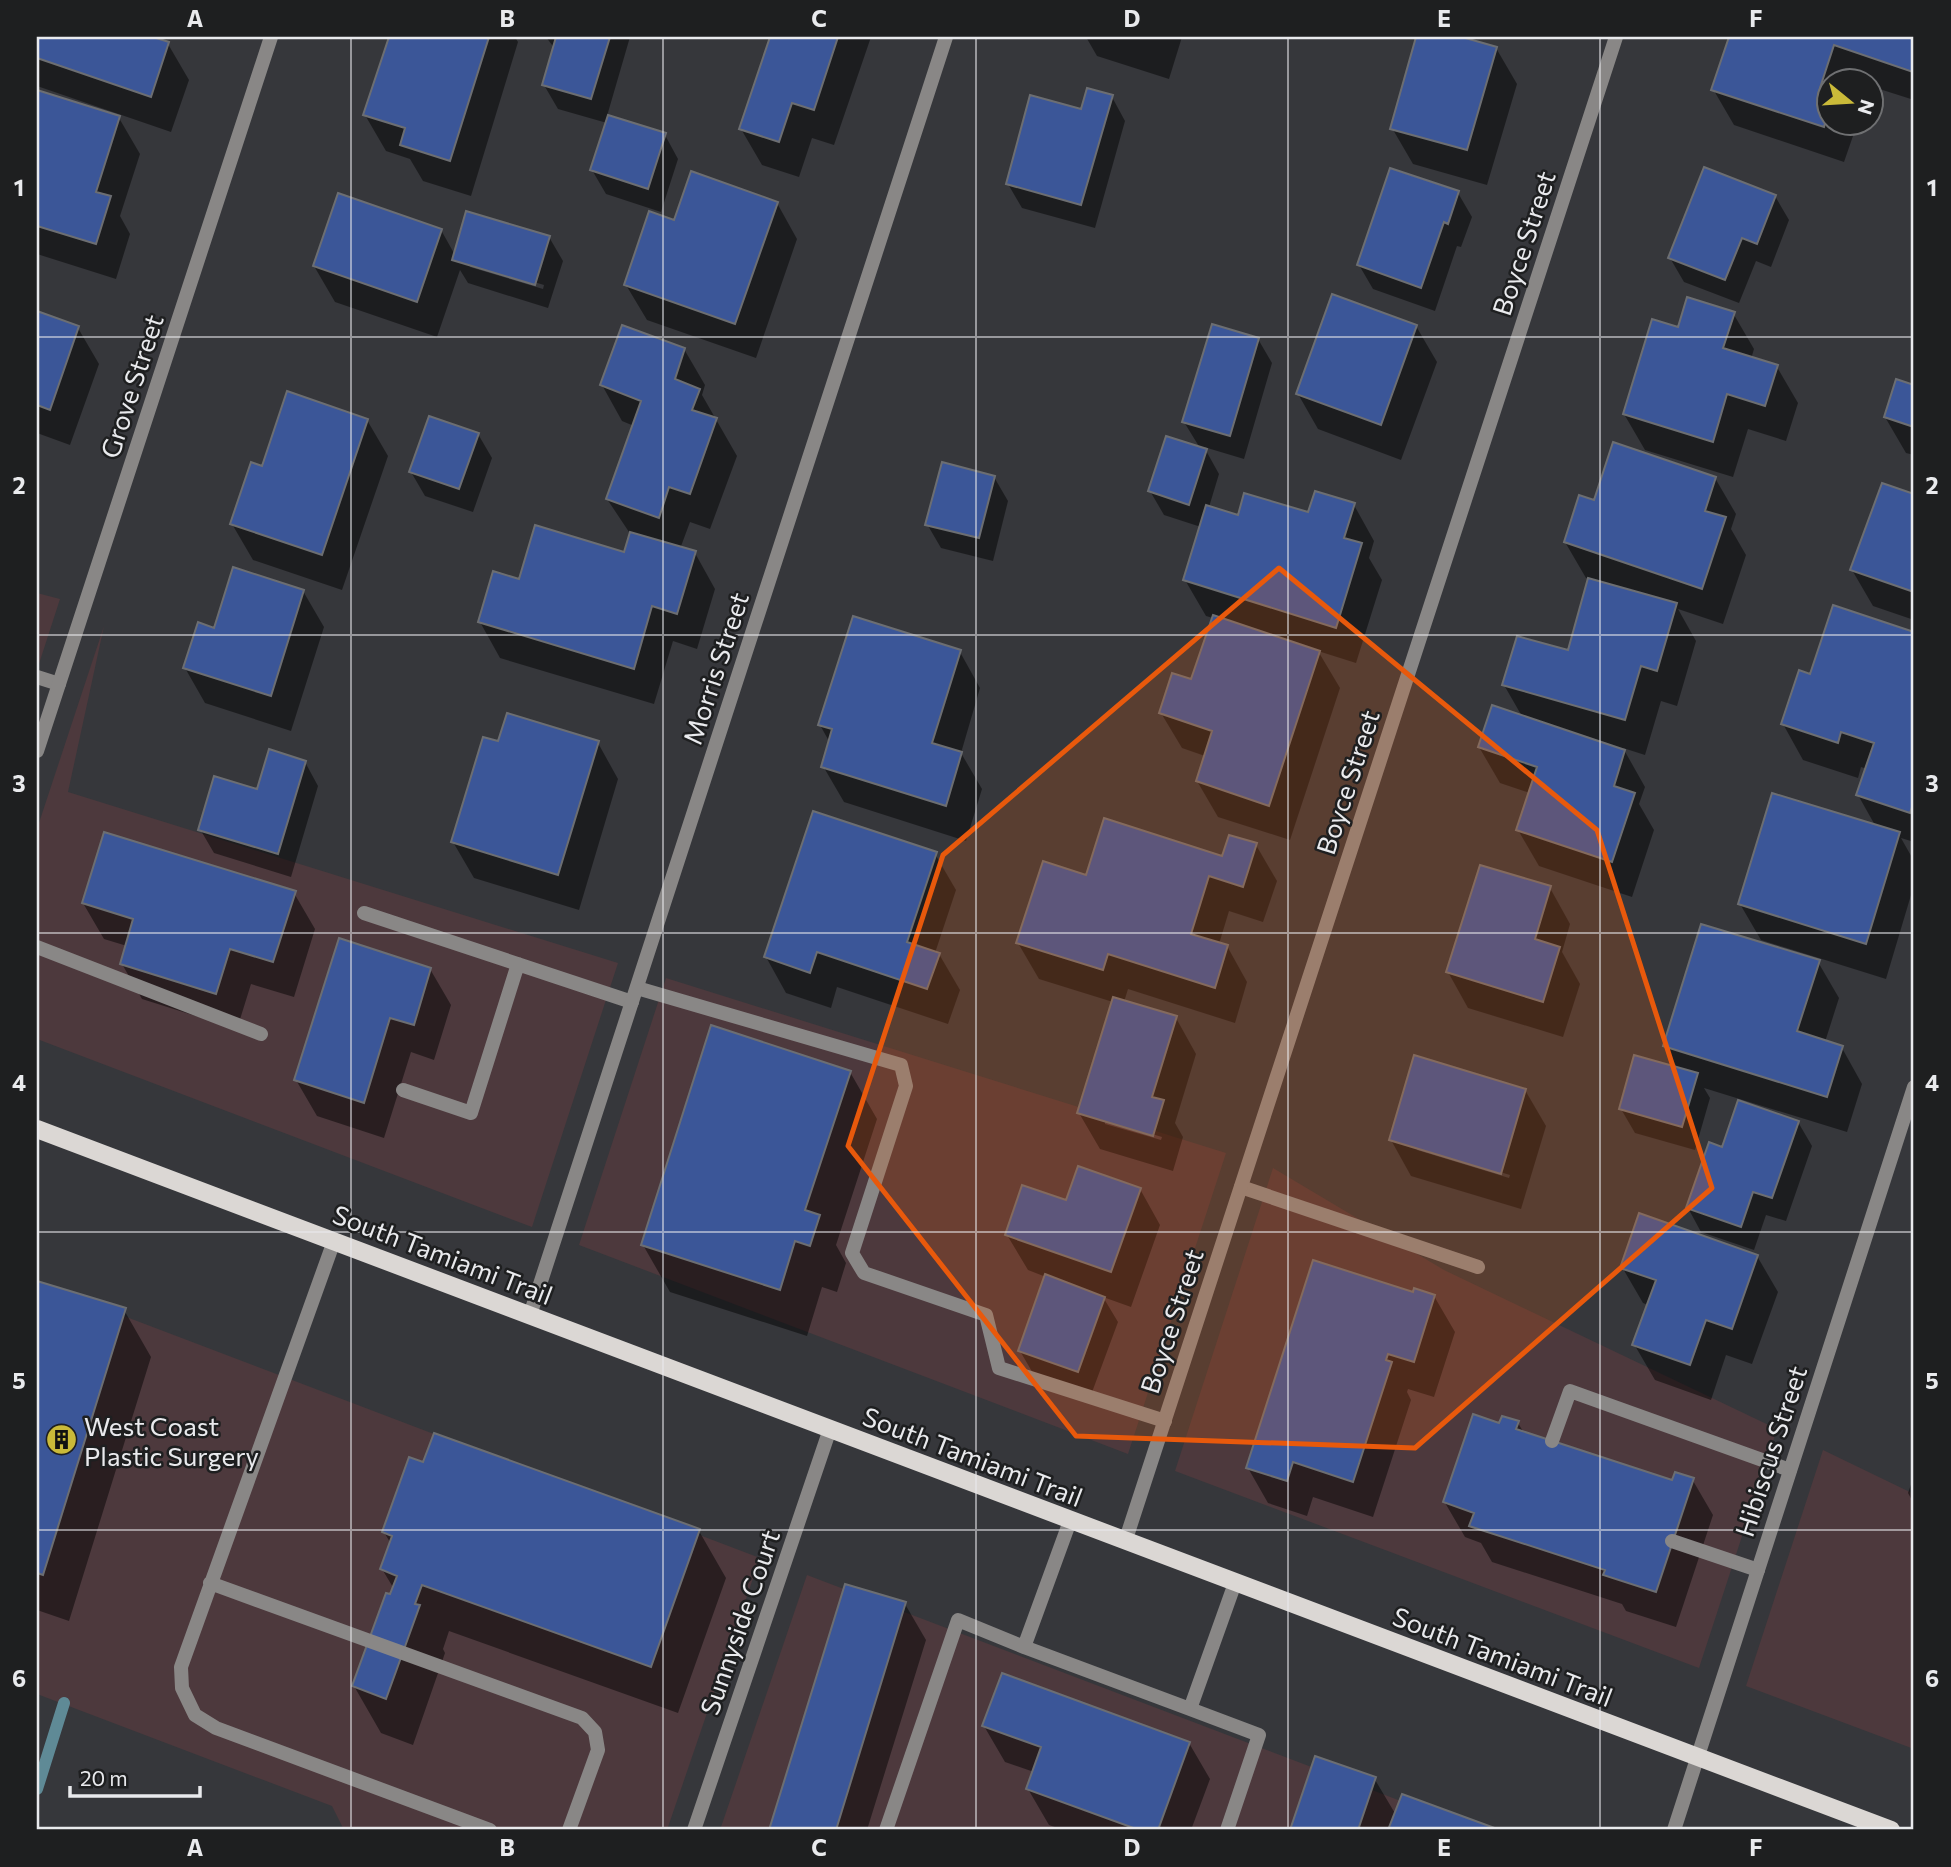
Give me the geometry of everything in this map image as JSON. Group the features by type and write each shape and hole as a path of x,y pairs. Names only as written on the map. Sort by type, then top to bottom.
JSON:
{"main road":[{"name":"South Tamiami Trail","path":"37,1129 1891,1830"}],"street":[{"name":"Grove Street","path":"37,751 271,37"},
{"name":"Morris Street","path":"530,1315 946,37"},
{"name":"Boyce Street","path":"1125,1542 1616,37"},
{"path":"37,677 59,684"},
{"path":"364,913 632,1002"},
{"path":"37,947 261,1034"},
{"path":"403,1090 471,1113 518,964"},
{"path":"637,988 901,1065 906,1086 852,1253 864,1273 986,1315 999,1368 1165,1421"},
{"name":"Hibiscus Street","path":"1674,1830 1914,1087"},
{"path":"1241,1186 1478,1267"},
{"path":"334,1241 181,1667 183,1688 195,1715 216,1728 490,1830"},
{"path":"1552,1441 1570,1391 1790,1470"},
{"name":"Sunnyside Court","path":"694,1830 830,1429"},
{"path":"1024,1647 1070,1521"},
{"path":"1672,1541 1758,1570"},
{"path":"210,1583 582,1718 595,1732 598,1750 569,1830"},
{"path":"1190,1709 1235,1583"},
{"path":"886,1830 958,1620 1259,1735 1227,1830"}],"highlighted area":[{"path":"1279,568 1597,830 1712,1188 1415,1448 1076,1436 848,1146 943,855"}],"shaded area":[{"path":"37,593 60,599 37,670"},
{"path":"104,626 68,792 618,963 532,1227 37,1039 37,829"},
{"path":"666,978 1226,1153 1128,1454 579,1245"},
{"path":"1273,1168 1444,1270 1777,1429 1699,1668 1175,1471"},
{"path":"37,1283 760,1558 667,1830 344,1830 332,1806 37,1694"},
{"path":"1823,1450 1914,1494 1914,1749 1746,1686"},
{"path":"807,1575 1477,1830 720,1830"}],"building":[{"path":"37,37 153,37 169,42 151,97 37,58"},
{"path":"389,37 489,37 450,161 400,145 405,128 363,115"},
{"path":"556,37 610,37 591,99 542,85"},
{"path":"770,37 838,37 814,110 792,103 779,142 739,129"},
{"path":"1416,37 1462,37 1497,47 1467,150 1390,129"},
{"path":"1729,37 1914,37 1913,72 1834,45 1827,66 1814,66 1814,124 1711,90"},
{"path":"1087,88 1113,95 1081,205 1006,184 1030,95 1081,109"},
{"path":"37,90 120,116 96,192 111,196 96,244 37,226"},
{"path":"608,115 666,133 648,189 590,170"},
{"path":"1704,167 1776,195 1757,244 1742,238 1725,280 1668,258"},
{"path":"1390,168 1459,191 1448,224 1444,222 1421,288 1357,265"},
{"path":"691,171 778,202 735,324 624,285 649,211 674,220"},
{"path":"338,193 442,229 417,302 313,266"},
{"path":"466,211 550,236 535,285 452,260"},
{"path":"1332,294 1417,325 1381,425 1296,394"},
{"path":"1687,297 1735,312 1723,348 1778,365 1765,406 1727,394 1713,442 1623,414 1652,319 1678,327"},
{"path":"37,311 79,326 50,410 37,405"},
{"path":"1212,324 1259,338 1230,436 1182,422"},
{"path":"622,325 685,348 675,379 700,389 692,410 717,418 690,494 669,487 659,518 606,499 641,401 600,385"},
{"path":"1896,379 1914,385 1914,427 1884,417"},
{"path":"287,391 368,419 322,555 230,524 251,462 262,466"},
{"path":"429,416 479,433 459,489 409,472"},
{"path":"1166,436 1207,449 1189,505 1148,491"},
{"path":"1613,442 1716,477 1705,511 1726,517 1702,589 1564,542 1579,495 1594,500"},
{"path":"942,462 995,476 979,538 925,525"},
{"path":"1882,483 1914,494 1914,592 1850,570"},
{"path":"1315,491 1355,503 1344,538 1362,543 1336,628 1183,580 1206,505 1238,515 1244,493 1308,512"},
{"path":"535,525 624,552 630,532 696,551 677,614 652,606 634,669 478,622 493,571 519,579"},
{"path":"233,567 304,590 271,696 183,668 198,622 214,628"},
{"path":"1588,578 1677,603 1657,671 1641,666 1625,720 1502,685 1517,636 1568,650"},
{"path":"1833,605 1914,632 1914,801 1910,813 1856,795 1874,743 1841,732 1838,743 1781,724 1799,670 1810,674"},
{"path":"1213,615 1320,651 1269,806 1196,781 1212,731 1159,713 1172,673 1191,679"},
{"path":"853,616 961,650 932,743 962,752 946,806 821,767 832,729 818,725"},
{"path":"1492,705 1625,750 1614,786 1635,793 1612,862 1516,830 1537,767 1478,747"},
{"path":"507,713 599,741 558,875 451,842 483,737 498,741"},
{"path":"269,749 306,761 278,854 198,830 214,776 257,789"},
{"path":"1772,793 1900,832 1866,944 1738,904"},
{"path":"813,811 937,852 907,942 940,953 927,989 817,952 810,973 764,957"},
{"path":"1104,818 1222,856 1229,835 1257,843 1243,887 1209,876 1191,934 1228,945 1215,988 1108,954 1103,970 1016,943 1043,861 1086,875"},
{"path":"104,832 296,891 273,962 230,949 216,994 120,964 133,919 82,903"},
{"path":"1480,865 1551,886 1535,939 1560,947 1543,1002 1446,972"},
{"path":"1701,924 1820,960 1797,1031 1843,1046 1827,1097 1663,1046"},
{"path":"339,938 431,968 414,1025 390,1018 364,1103 294,1080"},
{"path":"1113,997 1177,1016 1152,1097 1164,1100 1153,1136 1077,1113"},
{"path":"711,1025 851,1071 805,1210 820,1215 810,1246 795,1241 780,1290 641,1245"},
{"path":"1414,1055 1526,1089 1501,1174 1389,1140"},
{"path":"1634,1055 1698,1073 1682,1127 1619,1109"},
{"path":"1738,1100 1799,1121 1772,1198 1753,1192 1741,1227 1686,1208 1709,1142 1722,1147"},
{"path":"1078,1166 1141,1188 1111,1272 1005,1235 1022,1185 1066,1200"},
{"path":"1639,1213 1758,1255 1732,1329 1706,1320 1690,1365 1632,1345 1656,1280 1620,1268"},
{"path":"1313,1260 1413,1292 1414,1288 1435,1295 1414,1362 1388,1354 1386,1360 1392,1362 1353,1482 1293,1462 1287,1481 1246,1468"},
{"path":"1045,1274 1105,1297 1078,1372 1018,1351"},
{"name":"West Coast Plastic Surgery","path":"37,1281 126,1308 43,1575 37,1573"},
{"path":"1473,1414 1499,1423 1502,1416 1519,1421 1516,1429 1672,1480 1675,1472 1694,1478 1656,1592 1603,1575 1605,1570 1469,1526 1474,1513 1443,1502"},
{"path":"434,1433 700,1529 651,1667 422,1585 415,1604 420,1605 386,1699 352,1686 386,1593 390,1594 397,1576 380,1569 392,1536 382,1532 409,1457 423,1462"},
{"path":"845,1584 906,1602 836,1830 769,1830"},
{"path":"1002,1673 1190,1742 1158,1830 1139,1830 1026,1789 1041,1747 982,1726"},
{"path":"1315,1756 1376,1777 1358,1830 1290,1830"},
{"path":"1402,1794 1500,1830 1388,1830"}],"waterway":[{"path":"37,1789 64,1703"}],"place":[{"name":"West Coast Plastic Surgery","path":"61,1440"}]}
